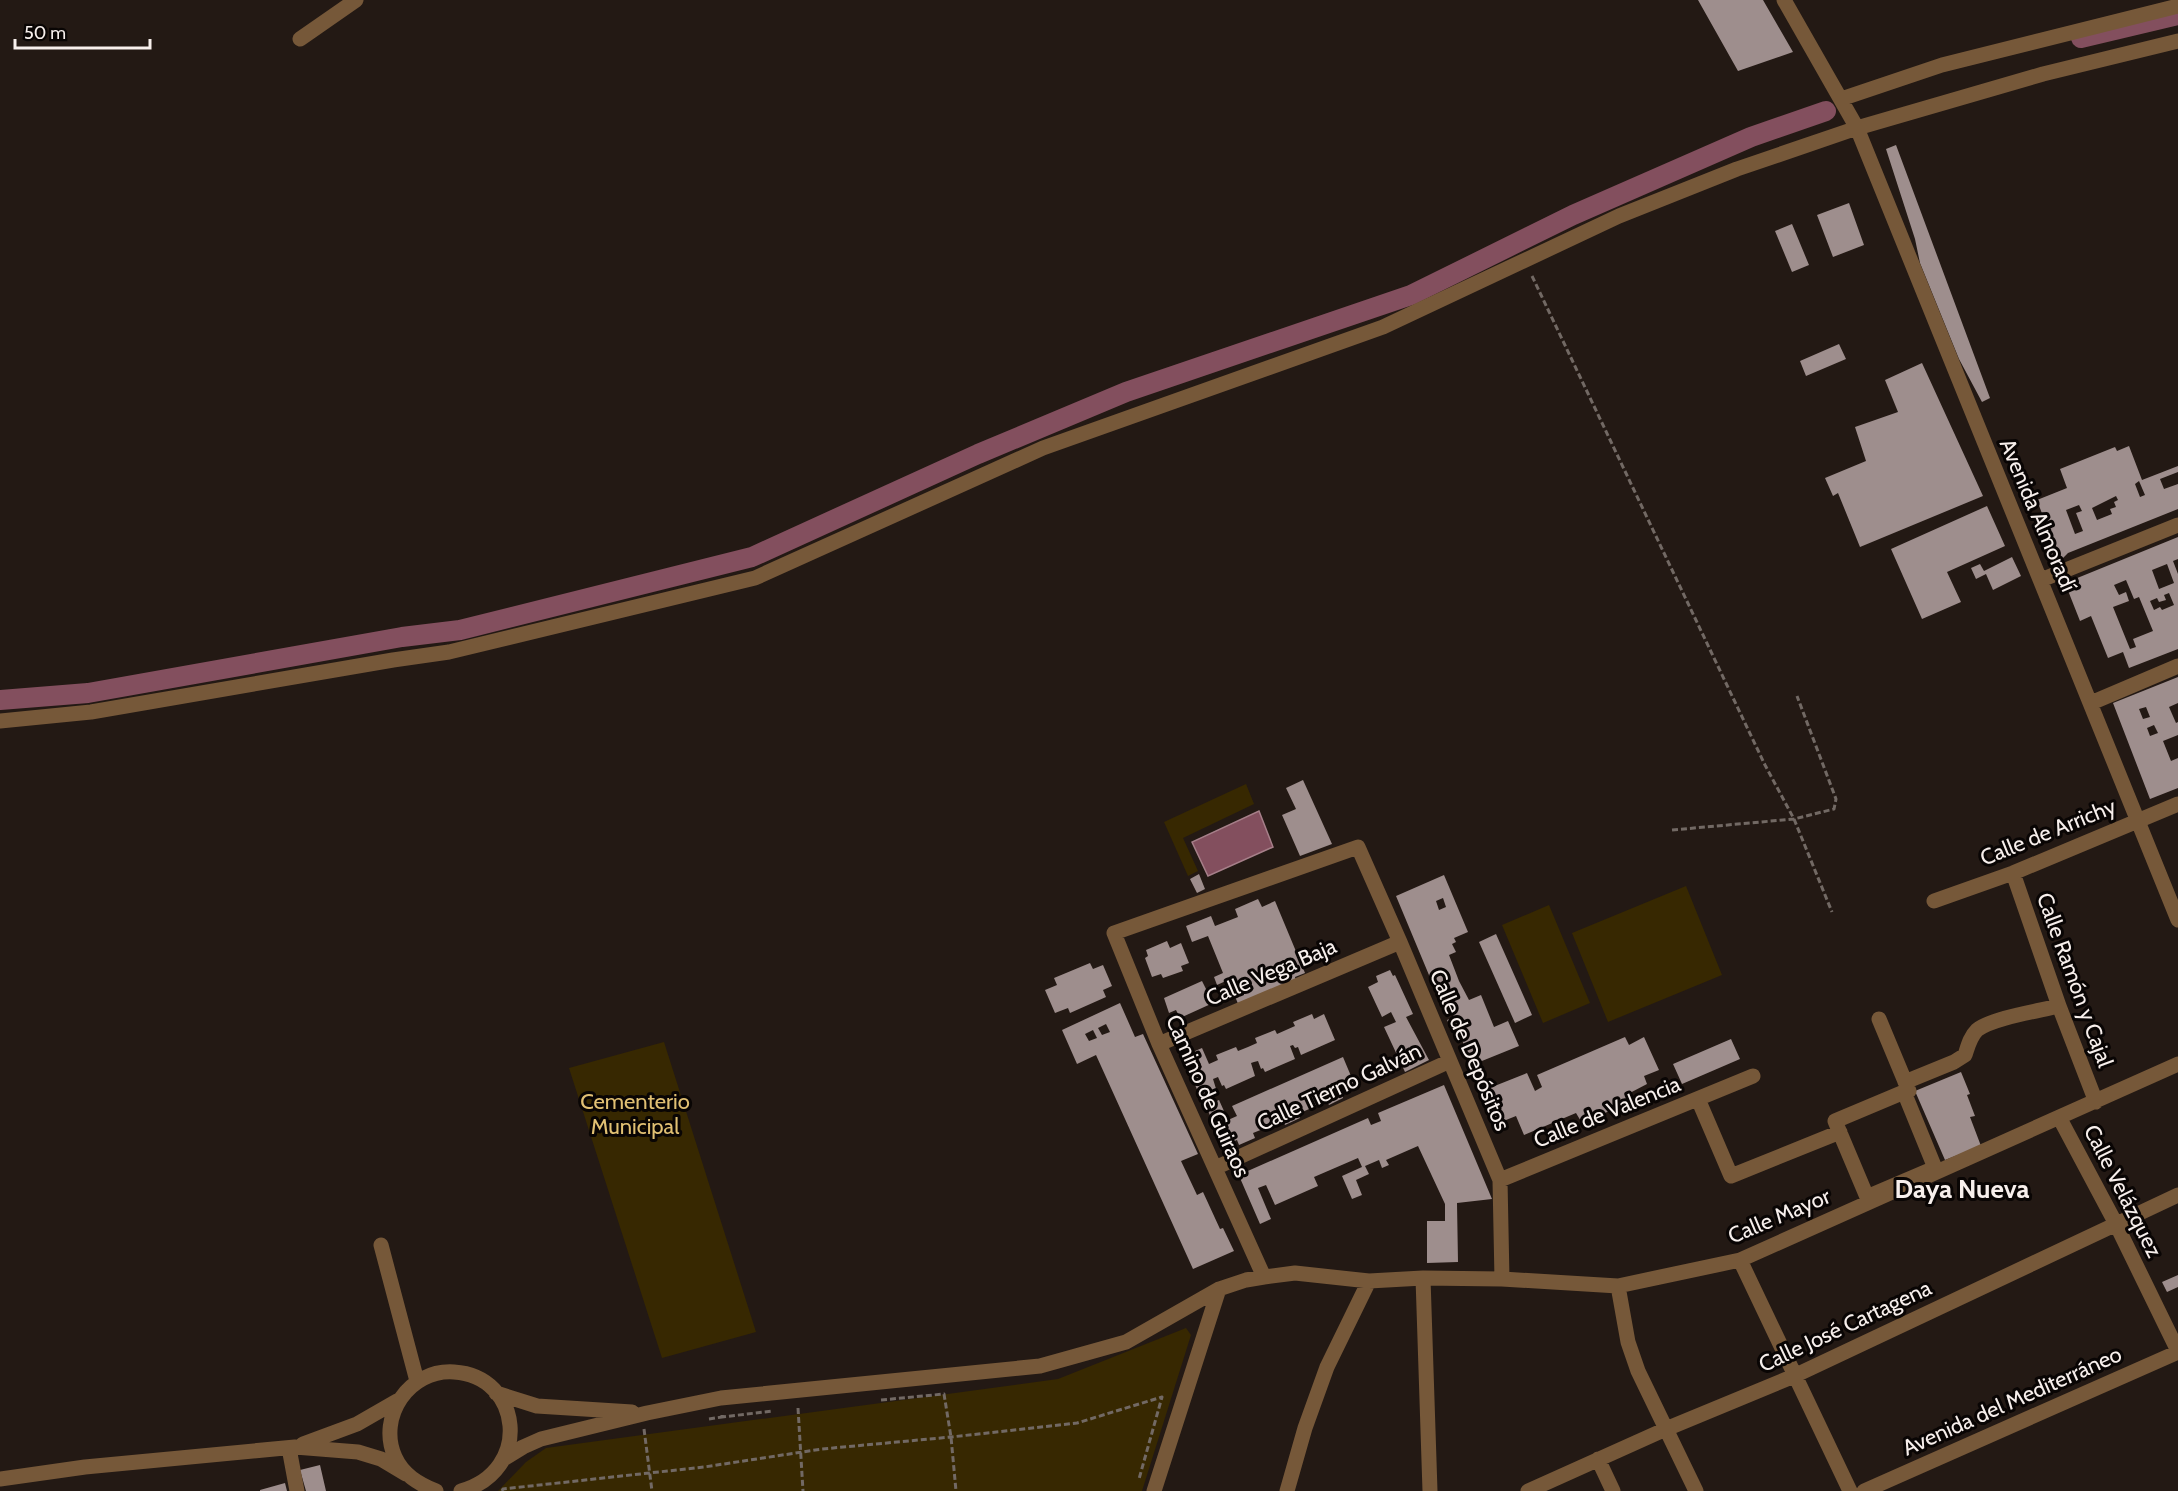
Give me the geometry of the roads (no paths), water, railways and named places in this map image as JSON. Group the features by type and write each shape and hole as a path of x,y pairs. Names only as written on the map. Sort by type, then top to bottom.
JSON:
{"street":[{"path":"300,39 356,0"},
{"name":"Avenida Almoradí","path":"1784,0 1857,128 2178,920"},
{"path":"1841,99 1942,65 2178,6"},
{"path":"0,721 91,711 449,652 755,578 1044,448 1383,327 1619,216 1726,173 1857,128 2043,74 2178,41"},
{"path":"2041,580 2178,525"},
{"path":"2091,703 2178,666"},
{"name":"Calle de Arrichy","path":"1934,901 2013,873 2178,804"},
{"name":"Calle de Depósitos","path":"1114,933 1358,846 1500,1180 1502,1279"},
{"name":"Calle Ramón y Cajal","path":"2013,873 2059,1006 2096,1102"},
{"name":"Camino de Guiraos","path":"1114,933 1159,1044 1264,1277"},
{"name":"Calle Vega Baja","path":"1159,1044 1400,942"},
{"path":"1905,1082 1954,1062 1965,1055 1969,1040 1978,1029 1994,1022 2059,1006"},
{"path":"1880,1019 1942,1168"},
{"name":"Calle Tierno Galván","path":"1215,1168 1450,1061"},
{"name":"Calle Mayor","path":"651,1420 722,1398 1040,1366 1126,1342 1219,1289 1264,1277 1295,1274 1368,1281 1423,1278 1502,1279 1618,1286 1740,1260 2178,1064"},
{"name":"Calle de Valencia","path":"1500,1180 1753,1076"},
{"path":"1904,1092 1935,1168 1867,1197 1840,1132 1835,1121 1904,1092"},
{"name":"Calle de Valencia","path":"1698,1099 1731,1176 1840,1132"},
{"name":"Calle Velázquez","path":"2059,1117 2116,1224 2178,1352"},
{"name":"Calle José Cartagena","path":"1528,1491 1666,1429 1794,1376 2178,1195"},
{"path":"381,1245 417,1381"},
{"path":"1740,1260 1850,1491"},
{"path":"1423,1278 1430,1491"},
{"path":"1287,1491 1305,1428 1327,1367 1368,1281"},
{"path":"1618,1286 1628,1342 1638,1371 1696,1491"},
{"path":"1154,1491 1219,1289"},
{"name":"Avenida del Mediterráneo","path":"1864,1491 2178,1352"},
{"path":"406,1474 395,1458 390,1439 391,1420 398,1401 417,1381 434,1374 453,1371 471,1375 484,1382 496,1393 505,1407 510,1424 510,1441 505,1458 492,1476 486,1491"},
{"path":"496,1393 537,1406 651,1420"},
{"path":"292,1448 357,1424 398,1401"},
{"path":"505,1458 541,1439 651,1420"},
{"path":"292,1448 297,1491"},
{"path":"0,1479 85,1467 292,1448 358,1452 381,1459 420,1485 436,1491"},
{"path":"1598,1459 1613,1491"},
{"path":"461,1491 476,1487 492,1476"}],"waterway":[{"path":"2081,38 2178,15"},
{"path":"0,700 88,693 402,637 460,630 752,557 978,454 1126,392 1411,295 1573,215 1751,137 1826,111"}],"district":[{"name":"Daya Nueva","path":"1962,1189"}],"park label":[{"name":"Cementerio Municipal","path":"635,1114"}]}
